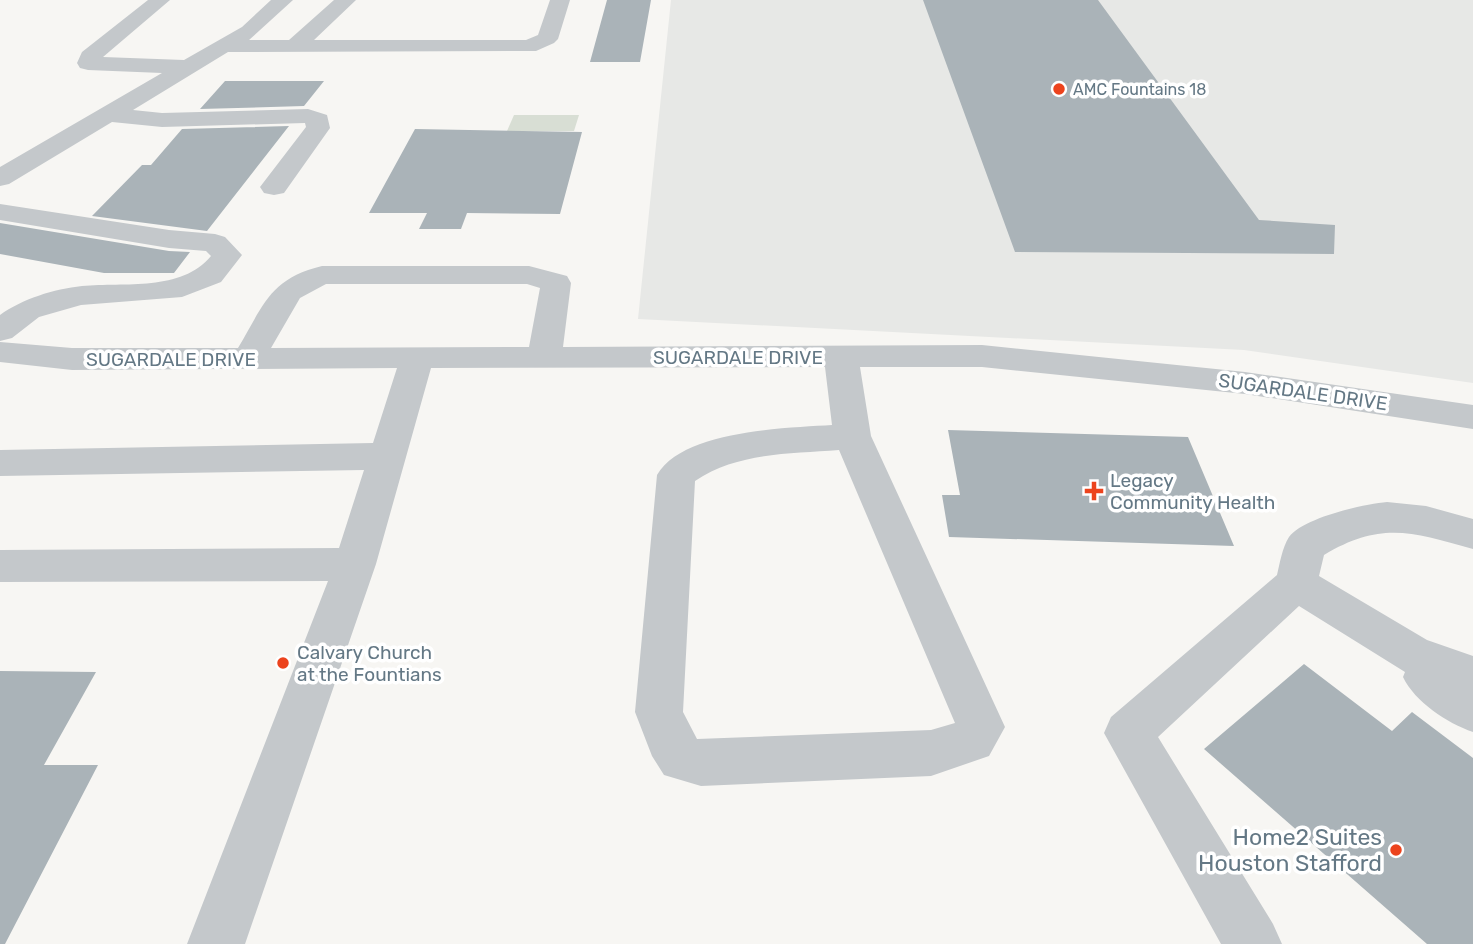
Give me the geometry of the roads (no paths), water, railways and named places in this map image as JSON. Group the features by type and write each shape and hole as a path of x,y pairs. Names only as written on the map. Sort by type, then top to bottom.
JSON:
{"street":[{"path":"160,0 90,57 88,63 178,66 226,19"},
{"path":"3,174 105,114 178,66 249,31 283,0"},
{"path":"293,47 346,0"},
{"path":"222,46 528,46 547,39 560,0"},
{"path":"105,114 162,120 309,116 318,120 318,128 274,187"},
{"path":"0,212 169,239 215,243 227,255 210,276 171,290 79,296 28,310 0,331"},
{"path":"248,359 288,292 322,275 529,275 556,283 544,358"},
{"name":"SUGARDALE DRIVE","path":"0,352 72,359 982,356 1245,383 1473,417"},
{"path":"841,357 852,436 981,727 972,740 931,753 701,763 682,759 669,740 659,712 676,475 688,465 726,449 852,436"},
{"path":"215,944 355,564 417,358"},
{"path":"0,463 388,456"},
{"path":"1253,944 1128,733 1296,583 1306,546 1333,528 1369,516 1412,518 1473,534"},
{"path":"0,566 355,564"},
{"path":"1296,583 1415,656 1451,666 1473,682"},
{"path":"1415,656 1426,677 1473,711"}],"place":[{"name":"AMC Fountains 18","path":"1059,89"},
{"name":"Legacy Community Health","path":"1094,491"},
{"name":"Calvary Church at the Fountians","path":"283,663"},
{"name":"Home2 Suites Houston Stafford","path":"1396,850"}]}
